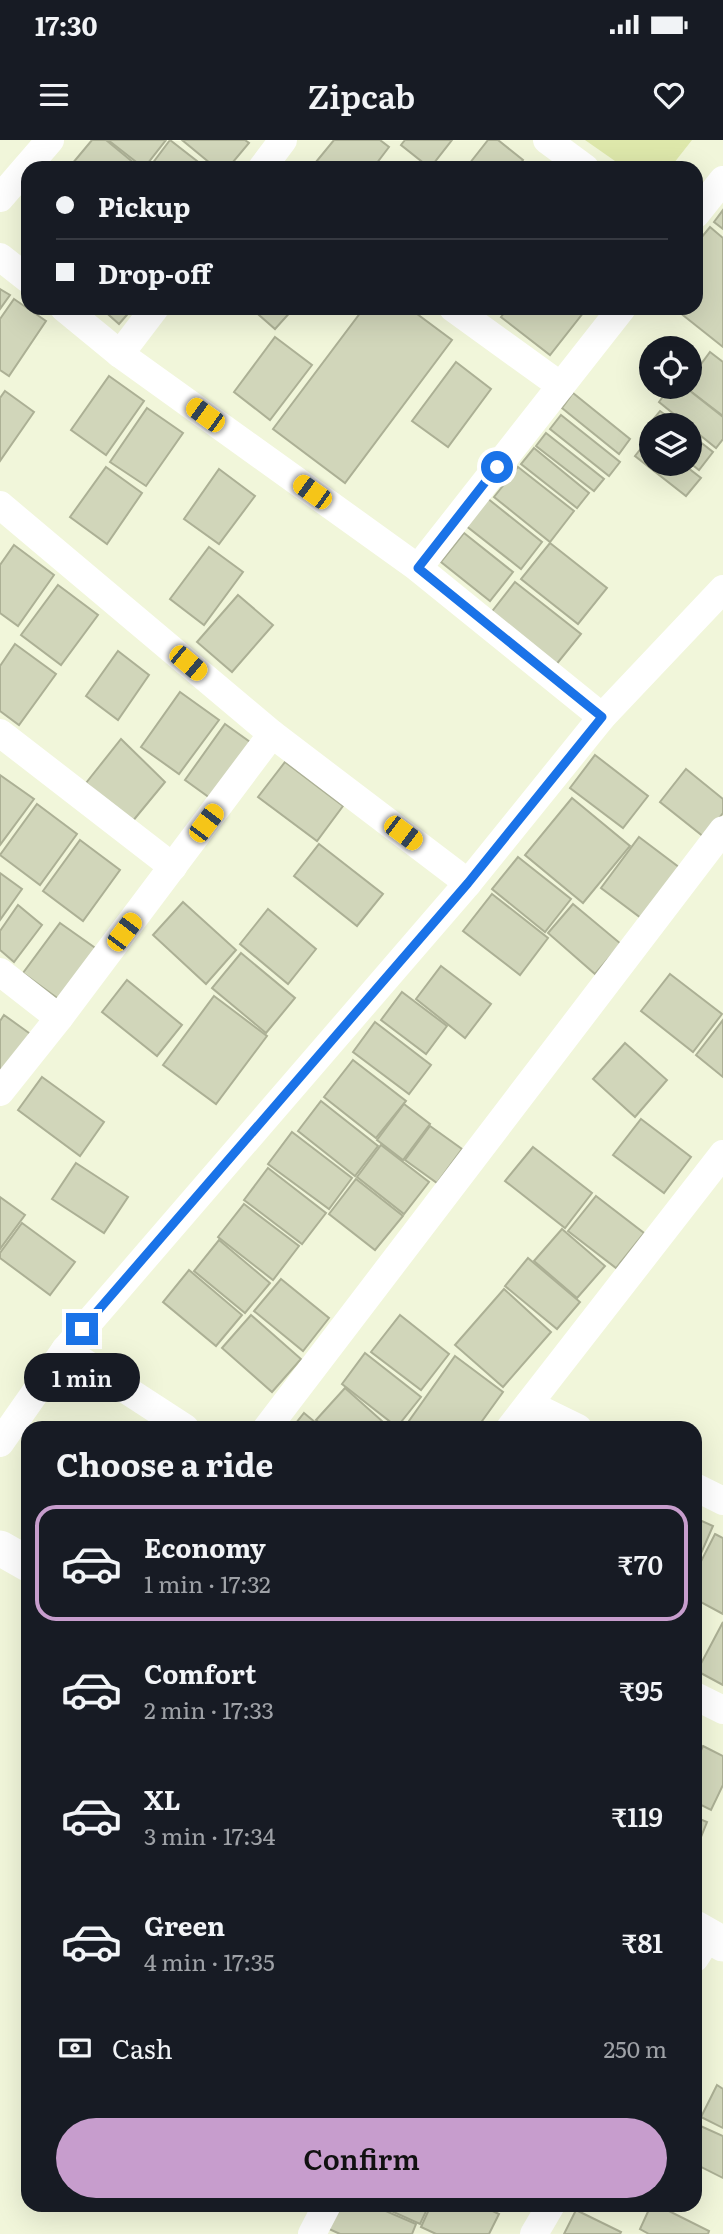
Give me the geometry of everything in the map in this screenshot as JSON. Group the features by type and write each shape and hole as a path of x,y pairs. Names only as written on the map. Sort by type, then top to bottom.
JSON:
{"street":[{"path":"32,161 50,140"},
{"path":"268,161 284,140"},
{"path":"547,140 576,161"},
{"path":"0,198 21,174"},
{"path":"703,205 723,180"},
{"path":"0,257 21,274"},
{"path":"73,315 120,354 418,568 602,717"},
{"path":"120,354 150,315"},
{"path":"463,315 561,386"},
{"path":"418,568 617,315"},
{"path":"0,505 272,734 468,883"},
{"path":"0,1443 65,1350 468,883 602,717 723,589"},
{"path":"0,733 173,867"},
{"path":"0,1092 59,1018 272,734"},
{"path":"272,1421 723,830"},
{"path":"0,972 59,1018"},
{"path":"516,1421 723,1154"},
{"path":"65,1350 175,1421"},
{"path":"529,1404 564,1421"},
{"path":"702,1490 723,1501"},
{"path":"0,1548 21,1560"},
{"path":"702,1700 723,1710"},
{"path":"312,2234 323,2212"},
{"path":"534,2234 547,2212"}],"green space":[{"path":"585,140 692,140 676,161 615,161"}],"building":[{"path":"92,140 106,140 132,161 74,161"},
{"path":"108,140 166,140 150,161 135,161"},
{"path":"170,140 197,161 154,161"},
{"path":"182,140 245,140 249,143 234,161 208,161"},
{"path":"334,140 380,140 389,147 378,161 317,161"},
{"path":"405,140 452,140 436,161 421,161 401,145"},
{"path":"488,140 498,140 523,160 522,161 472,161"},
{"path":"723,210 723,229 714,222"},
{"path":"710,227 723,238 723,347 683,315 703,315 703,236"},
{"path":"0,289 10,295 0,309"},
{"path":"14,299 21,304 21,315 37,315 46,321 9,376 0,370 0,319"},
{"path":"109,315 127,315 119,324"},
{"path":"259,315 288,315 275,329"},
{"path":"359,315 418,315 452,340 345,483 273,429"},
{"path":"503,315 581,315 550,355 501,317"},
{"path":"275,337 312,365 270,420 234,392"},
{"path":"710,352 723,362 723,416 701,399 702,363"},
{"path":"456,362 491,389 448,447 412,421"},
{"path":"109,376 144,401 106,455 71,430"},
{"path":"5,391 34,412 0,461 0,398"},
{"path":"573,393 630,439 619,454 562,408"},
{"path":"661,399 700,399 723,417 723,439 716,448 702,437 702,413 673,413 659,402"},
{"path":"147,408 183,433 146,486 110,462"},
{"path":"561,415 620,462 609,476 550,429"},
{"path":"546,433 604,479 594,491 536,446"},
{"path":"702,443 713,452 702,466"},
{"path":"534,448 589,493 577,508 521,464"},
{"path":"106,467 142,493 107,544 70,517"},
{"path":"518,467 574,511 550,542 494,497"},
{"path":"219,469 255,496 219,544 184,519"},
{"path":"660,476 701,478 686,496"},
{"path":"487,498 542,542 521,569 465,525"},
{"path":"464,533 513,572 490,601 441,562"},
{"path":"550,543 607,588 578,624 521,579"},
{"path":"14,545 54,575 18,626 0,613 0,565"},
{"path":"209,547 243,572 204,625 170,599"},
{"path":"515,582 581,634 555,666 490,614"},
{"path":"58,585 98,615 61,665 21,635"},
{"path":"238,595 273,625 232,672 197,642"},
{"path":"15,644 56,674 19,725 0,711 0,666"},
{"path":"118,651 149,675 118,720 86,696"},
{"path":"180,692 219,720 179,774 141,747"},
{"path":"225,724 257,747 217,803 185,780"},
{"path":"121,739 165,782 132,822 86,783"},
{"path":"595,755 648,796 623,828 570,788"},
{"path":"285,762 343,806 317,841 258,797"},
{"path":"686,769 723,799 723,813 704,837 660,802"},
{"path":"0,775 34,799 0,845"},
{"path":"572,798 630,846 583,903 525,855"},
{"path":"37,804 77,834 40,885 0,855"},
{"path":"639,837 684,871 645,921 601,888"},
{"path":"80,840 120,870 83,921 43,891"},
{"path":"319,844 383,894 357,926 294,876"},
{"path":"518,857 571,899 545,932 492,889"},
{"path":"0,873 22,889 0,920"},
{"path":"492,894 548,938 520,975 463,931"},
{"path":"183,902 236,950 206,984 153,935"},
{"path":"573,904 621,944 595,974 548,933"},
{"path":"18,905 42,925 14,962 0,950 0,931"},
{"path":"268,909 316,949 288,984 240,944"},
{"path":"60,923 101,952 64,1003 23,973"},
{"path":"241,953 295,998 266,1033 212,988"},
{"path":"441,966 491,1004 465,1038 416,999"},
{"path":"670,974 722,1014 693,1052 641,1011"},
{"path":"127,980 182,1025 157,1056 102,1012"},
{"path":"402,992 447,1026 426,1054 381,1020"},
{"path":"214,996 267,1036 216,1104 163,1065"},
{"path":"4,1015 36,1038 0,1073 0,1021"},
{"path":"723,1020 723,1077 696,1055"},
{"path":"375,1022 431,1065 409,1094 353,1052"},
{"path":"625,1043 667,1080 635,1117 593,1079"},
{"path":"353,1060 406,1101 376,1138 324,1097"},
{"path":"42,1077 104,1122 80,1156 18,1110"},
{"path":"321,1101 378,1146 355,1176 298,1131"},
{"path":"404,1104 430,1124 403,1160 377,1140"},
{"path":"641,1119 691,1157 664,1193 613,1155"},
{"path":"430,1126 462,1149 437,1183 405,1160"},
{"path":"292,1132 352,1178 329,1209 268,1164"},
{"path":"381,1145 429,1182 404,1214 357,1177"},
{"path":"533,1147 592,1193 565,1228 505,1181"},
{"path":"76,1163 128,1197 104,1233 52,1199"},
{"path":"268,1168 326,1213 302,1244 244,1200"},
{"path":"356,1179 403,1216 375,1250 329,1214"},
{"path":"596,1196 644,1233 616,1268 568,1231"},
{"path":"0,1197 25,1215 0,1249"},
{"path":"244,1204 299,1246 273,1280 218,1237"},
{"path":"22,1223 75,1262 50,1295 0,1258 0,1253"},
{"path":"562,1229 605,1266 577,1298 534,1261"},
{"path":"219,1240 270,1283 245,1313 194,1271"},
{"path":"528,1258 580,1302 557,1329 505,1286"},
{"path":"189,1270 242,1315 216,1346 163,1302"},
{"path":"281,1279 329,1318 303,1351 254,1311"},
{"path":"504,1289 551,1332 503,1387 455,1345"},
{"path":"251,1315 301,1359 272,1392 222,1348"},
{"path":"400,1315 449,1354 421,1390 371,1352"},
{"path":"365,1353 421,1397 402,1421 389,1421 342,1384"},
{"path":"455,1356 503,1392 482,1421 409,1421"},
{"path":"345,1388 382,1421 317,1421"},
{"path":"304,1413 314,1421 298,1421"},
{"path":"702,1521 713,1526 702,1551"},
{"path":"715,1534 723,1538 723,1614 702,1603 702,1559"},
{"path":"723,1622 723,1685 702,1674 702,1662"},
{"path":"703,1746 723,1756 723,1785 711,1810 702,1806"},
{"path":"702,1820 707,1822 702,1834"},
{"path":"717,2085 723,2089 723,2128 702,2118"},
{"path":"702,2127 723,2136 723,2178 702,2168"},
{"path":"336,2212 388,2212 416,2224 412,2234 340,2234 329,2229"},
{"path":"393,2212 426,2212 420,2224"},
{"path":"428,2212 499,2214 489,2234 436,2234 421,2227"},
{"path":"575,2212 621,2232 620,2234 564,2234"},
{"path":"648,2212 671,2212 709,2231 708,2234 649,2234 640,2229"}],"route":[{"path":"82,1329 468,883 602,717 418,568 497,467"}]}
